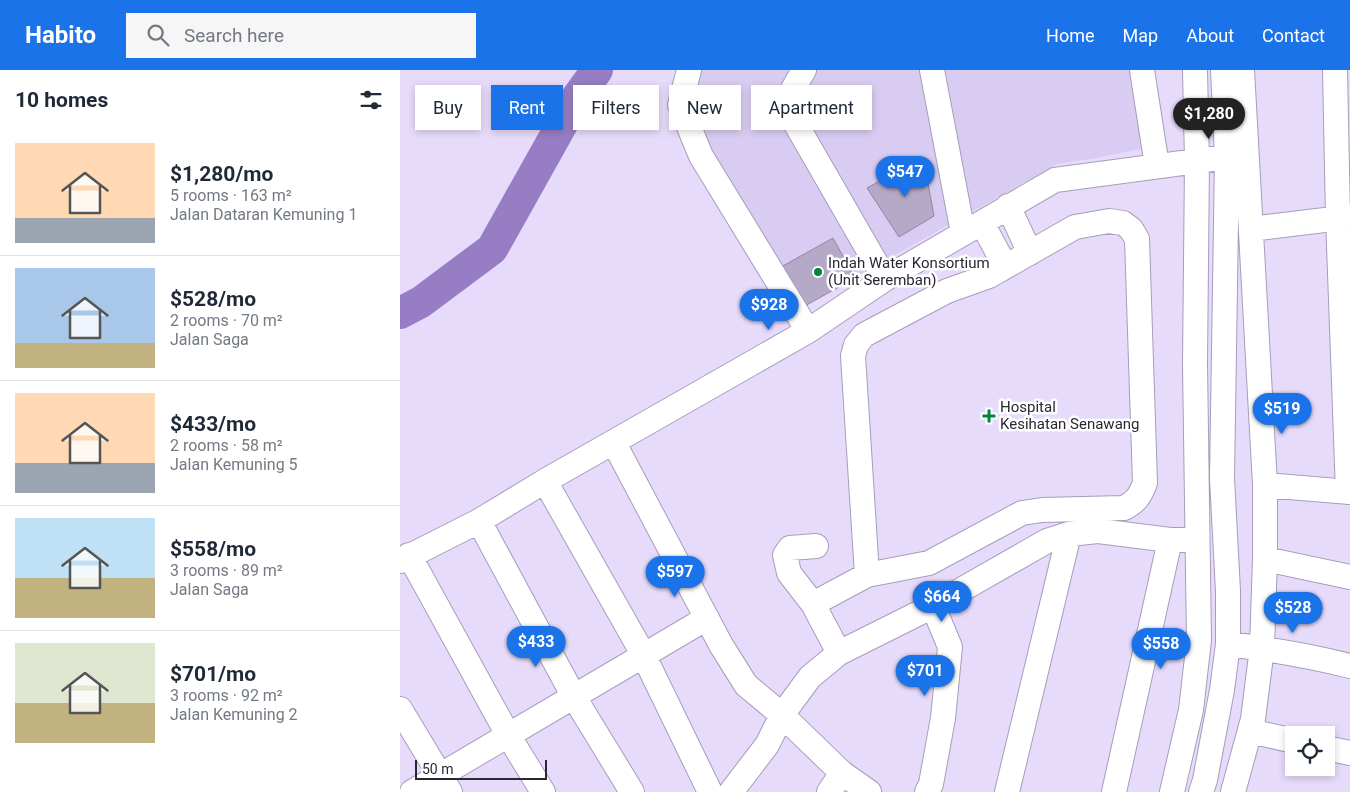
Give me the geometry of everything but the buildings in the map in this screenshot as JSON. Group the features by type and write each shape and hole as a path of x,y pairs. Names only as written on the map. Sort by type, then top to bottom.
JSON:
{"street":[{"path":"689,70 680,105 700,156 808,331"},
{"path":"804,70 790,94 793,119 885,279"},
{"path":"932,70 973,228 1005,266"},
{"path":"1142,70 1157,166"},
{"path":"1172,792 1191,710 1199,640 1195,364 1197,161 1195,70"},
{"path":"1201,792 1222,690 1228,644 1228,591 1222,478 1227,157 1223,70"},
{"path":"1232,792 1250,731 1262,648 1265,559 1265,485 1242,70"},
{"path":"1265,485 1349,492 1344,217 1335,70"},
{"path":"543,792 404,558 479,521 545,480 614,443 808,331 885,279 1055,180 1227,157"},
{"path":"1008,206 1030,253"},
{"path":"1252,229 1344,217"},
{"path":"813,604 867,575 929,563 1022,512 1124,508 1134,502 1141,494 1145,483 1137,239 1131,229 1122,223 1109,221 1075,228 990,276 947,291 864,335 856,345 853,356 867,575"},
{"path":"614,443 721,645 746,686 782,716 835,783 868,792"},
{"path":"545,480 643,654 710,792"},
{"path":"479,521 574,697 632,792"},
{"path":"731,792 767,745 782,716 810,677 839,654 933,606 1047,541 1069,534 1098,531 1170,540 1197,540"},
{"path":"1007,792 1069,534"},
{"path":"1114,792 1170,540"},
{"path":"816,546 790,548 785,555 788,573 813,604 839,654"},
{"path":"1265,559 1350,578"},
{"path":"933,606 950,647 934,789"},
{"path":"412,792 445,784 508,735 707,618"},
{"path":"1228,644 1262,648 1350,666"},
{"path":"400,709 445,784"},
{"path":"1250,731 1285,739"},
{"path":"1335,750 1350,753"}],"shaded area":[{"path":"681,70 1155,70 1160,145 1057,164 788,315 678,130 741,130 741,85 673,85"}],"waterway":[{"path":"400,313 421,302 492,249 576,99 597,70"}],"place":[{"name":"Indah Water Konsortium (Unit Seremban)","path":"818,272"},
{"name":"Hospital Kesihatan Senawang","path":"989,416"}]}
